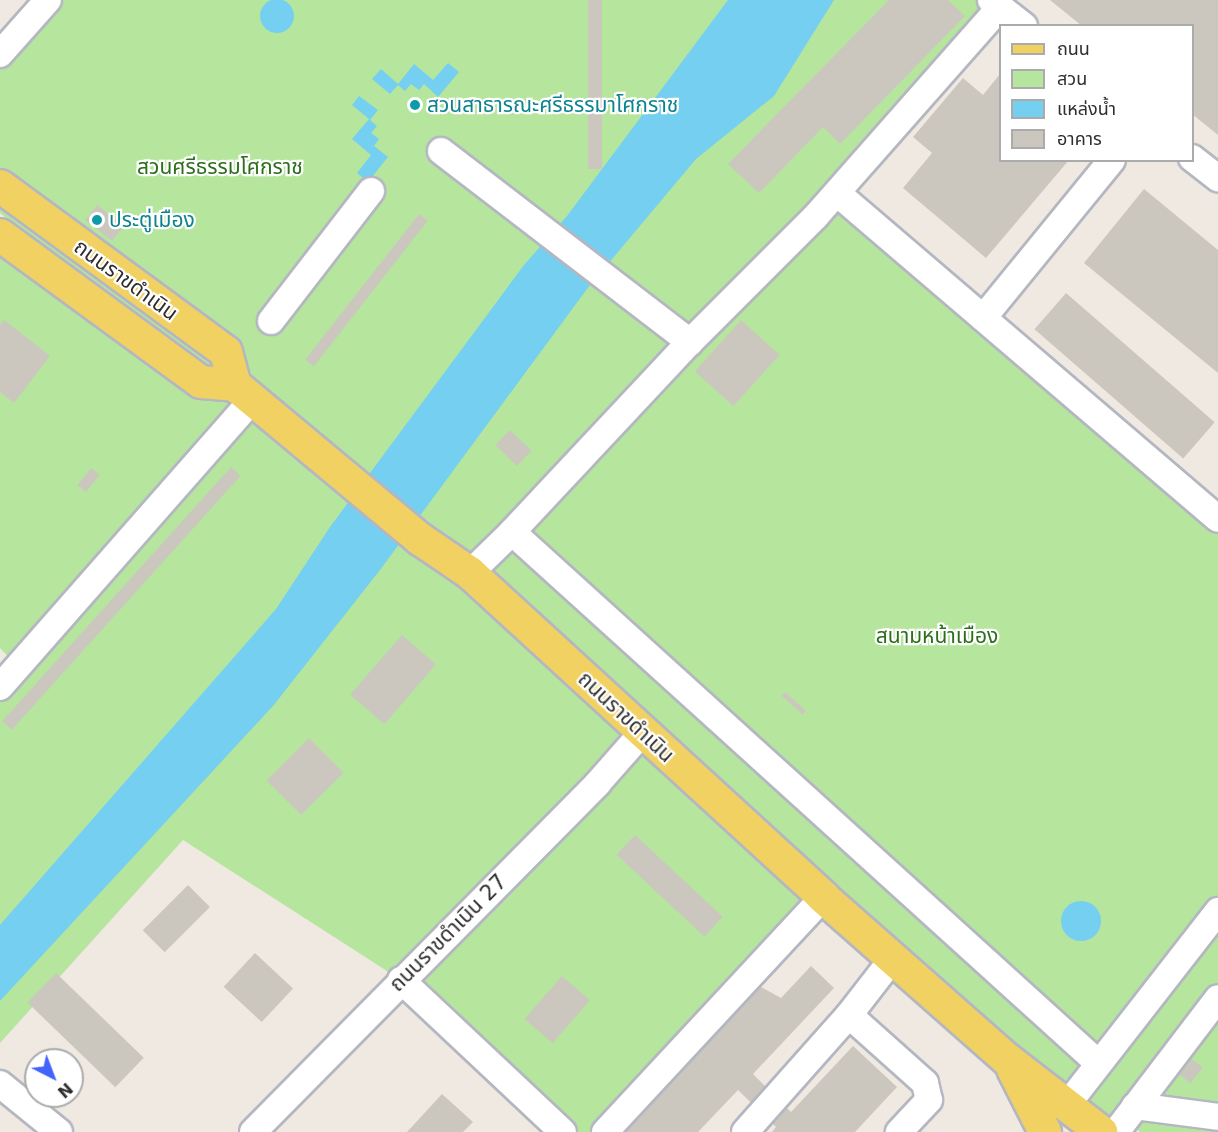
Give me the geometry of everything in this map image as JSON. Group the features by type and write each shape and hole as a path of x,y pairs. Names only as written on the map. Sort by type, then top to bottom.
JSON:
{"main road":[{"name":"ถนนราขดำเนิน","path":"0,186 226,352 244,392"},
{"name":"ถนนราขดำเนิน","path":"0,235 201,382 244,392 288,426 326,464 420,538 470,573 642,734 823,897 894,957 1008,1060 1101,1132"},
{"name":"ถนนราขดำเนิน","path":"1008,1060 1045,1132"}],"street":[{"path":"0,54 48,0"},
{"path":"470,573 512,532 690,342 837,193 996,3 1022,24"},
{"path":"441,151 633,301 690,342"},
{"path":"1194,160 1218,178"},
{"path":"983,318 1110,162"},
{"path":"271,321 372,191"},
{"path":"837,193 1218,519"},
{"path":"0,687 220,440 244,392"},
{"path":"512,532 1098,1063"},
{"name":"ถนนราขดำเนิน 27","path":"253,1132 598,783 642,734"},
{"path":"605,1132 823,897"},
{"path":"1067,1106 1098,1063 1218,911"},
{"path":"745,1132 849,1015 894,957"},
{"path":"401,980 563,1132"},
{"path":"1116,1132 1218,998"},
{"path":"849,1015 925,1083 929,1100 899,1132"},
{"path":"0,1084 59,1132"},
{"path":"1135,1106 1218,1117"}],"green space":[{"path":"48,0 991,0 838,193 1218,521 1218,997 1116,1132 823,897 605,1132 563,1132 401,980 183,840 0,1043 0,687 18,667 0,648 0,235 11,222 0,213 0,54"},
{"path":"1218,1014 1218,1132 1140,1132 1133,1126"}],"water":[{"path":"277,-1 289,4 294,16 289,28 277,33 265,28 260,16 265,4"},
{"path":"728,0 834,0 774,96 696,159 587,289 380,570 273,706 0,1001 0,925 276,609 330,527 524,265 567,216"},
{"path":"448,63 459,72 438,97 424,84 419,90 411,84 405,91 398,85 390,94 372,79 381,69 398,84 414,64 433,80"},
{"path":"359,96 378,110 370,120 377,126 371,133 379,139 374,146 388,157 368,182 357,173 371,155 352,139 369,119 352,105"},
{"path":"1081,901 1089,902 1095,907 1100,913 1100,929 1095,935 1089,940 1081,941 1073,940 1067,935 1062,929 1061,921 1062,913 1067,907 1073,902"}],"building":[{"path":"588,0 602,0 602,169 588,169"},
{"path":"889,0 948,0 965,16 840,144 823,127 759,193 728,164"},
{"path":"1050,0 1218,0 1218,135 1194,116 1194,24 1080,24"},
{"path":"999,75 999,162 1067,162 986,258 903,188 932,153 913,137 963,78 983,95"},
{"path":"1144,189 1218,250 1218,373 1084,263"},
{"path":"97,205 124,226 112,241 85,220"},
{"path":"419,214 428,221 314,367 305,360"},
{"path":"1066,293 1215,422 1183,458 1035,329"},
{"path":"4,320 50,356 14,403 0,392 0,325"},
{"path":"741,320 780,355 733,406 695,371"},
{"path":"510,430 532,451 517,466 495,445"},
{"path":"231,467 241,476 12,730 2,721"},
{"path":"91,468 100,475 86,492 77,485"},
{"path":"402,635 436,665 384,724 350,695"},
{"path":"785,692 806,711 802,714 782,696"},
{"path":"309,738 344,773 301,815 267,780"},
{"path":"635,835 723,917 704,937 617,855"},
{"path":"188,885 210,907 165,952 143,930"},
{"path":"255,953 293,988 262,1022 224,987"},
{"path":"811,966 834,988 753,1074 791,1112 853,1046 897,1087 855,1132 772,1132 776,1127 738,1090 698,1132 621,1132 761,987 781,998"},
{"path":"56,973 144,1058 115,1087 84,1057 84,1048 75,1048 28,1002"},
{"path":"562,976 590,1000 553,1043 525,1019"},
{"path":"1192,1059 1203,1068 1190,1083 1179,1075"},
{"path":"442,1094 473,1122 463,1132 407,1132"}],"place":[{"name":"สวนสาธารณะศรีธรรมาโศกราช","path":"415,105"},
{"name":"ประตู่เมือง","path":"97,220"}],"park label":[{"name":"สวนศรีธรรมโศกราช","path":"220,167"},
{"name":"สนามหน้าเมือง","path":"937,636"}]}
